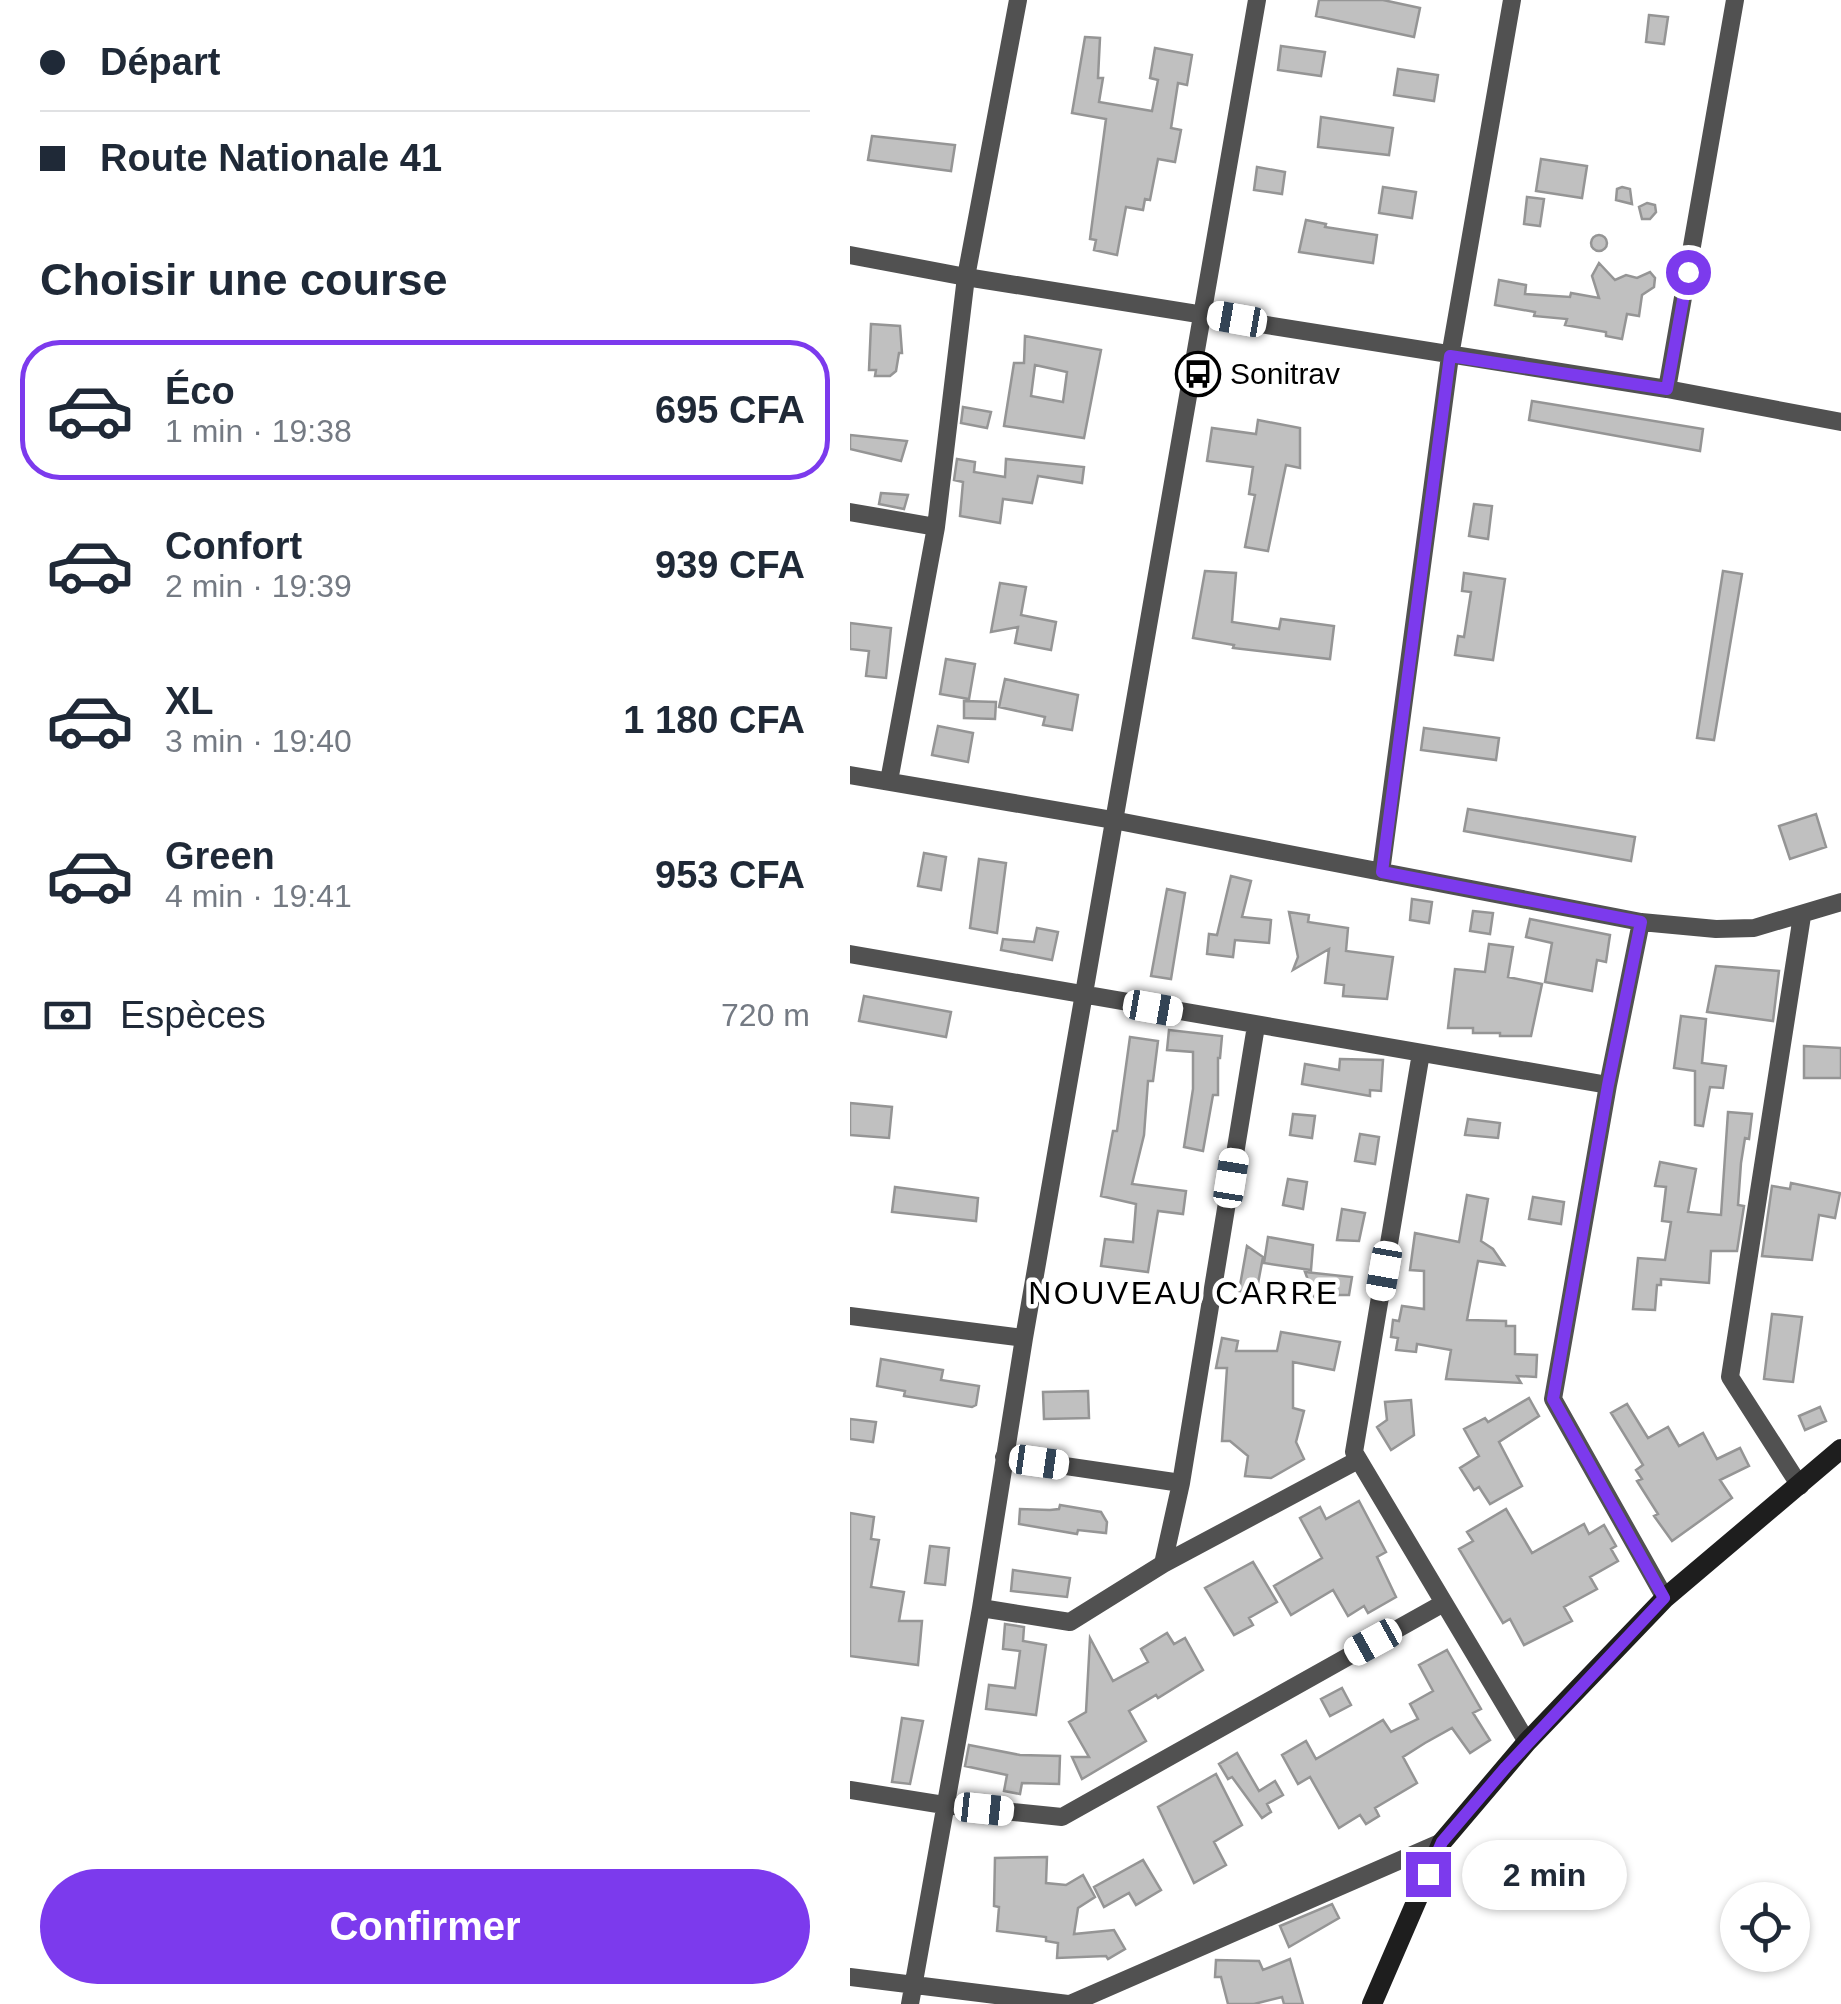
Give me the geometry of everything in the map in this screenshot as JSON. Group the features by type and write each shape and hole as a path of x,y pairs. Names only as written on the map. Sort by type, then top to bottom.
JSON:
{"street":[{"path":"889,782 936,527 966,277 1018,0"},
{"path":"911,1995 982,1608 1112,820 1257,0"},
{"path":"1382,872 1450,356 1512,0"},
{"path":"1667,389 1735,0"},
{"path":"850,255 1667,389 1841,422"},
{"path":"850,512 936,527"},
{"path":"850,775 1112,820 1641,922 1716,930 1754,928 1841,902"},
{"path":"1800,1486 1730,1377 1802,916"},
{"path":"1641,922 1553,1399 1664,1598"},
{"path":"850,954 1608,1085"},
{"path":"1164,1564 1181,1483 1256,1026"},
{"path":"1421,1052 1354,1452 1527,1742"},
{"path":"850,1316 1024,1338"},
{"path":"1372,2004 1442,1842 1527,1742 1664,1598 1841,1449"},
{"path":"1004,1458 1181,1483"},
{"path":"982,1608 1070,1622 1164,1564 1358,1460"},
{"path":"850,1790 944,1806 1062,1817 1442,1604"},
{"path":"850,1977 911,1995 1069,2004 1442,1842"}],"building":[{"path":"1319,0 1383,0 1420,8 1414,37 1316,16"},
{"path":"1649,15 1668,17 1664,44 1646,42"},
{"path":"1085,37 1100,38 1098,78 1103,78 1099,102 1152,111 1158,80 1150,78 1155,48 1192,55 1187,85 1178,83 1171,128 1181,130 1175,162 1158,159 1150,200 1145,199 1143,210 1126,207 1117,255 1094,250 1096,240 1090,239 1106,119 1072,113"},
{"path":"1281,46 1325,52 1321,76 1278,70"},
{"path":"1398,69 1438,75 1434,101 1394,95"},
{"path":"1321,117 1393,128 1389,155 1318,147"},
{"path":"872,136 955,145 951,171 868,160"},
{"path":"1541,159 1587,166 1582,198 1536,191"},
{"path":"1257,167 1285,172 1282,194 1254,190"},
{"path":"1383,187 1416,192 1412,218 1379,213"},
{"path":"1617,189 1630,189 1632,204 1616,200"},
{"path":"1527,197 1544,199 1540,226 1524,224"},
{"path":"1655,205 1656,212 1650,219 1642,219 1639,207"},
{"path":"1306,220 1377,235 1373,263 1299,252"},
{"path":"1599,235 1607,243 1599,251 1591,243"},
{"path":"1599,263 1615,280 1650,272 1655,278 1654,287 1642,295 1639,316 1627,314 1622,339 1565,325 1567,319 1534,316 1535,312 1495,305 1499,280 1526,285 1525,294 1570,297 1571,293 1599,298 1592,276"},
{"path":"871,324 900,326 902,353 896,371 890,376 875,376 876,370 869,370"},
{"path":"1025,336 1101,350 1084,438 1004,426 1014,363 1024,363","holes":["1035,365 1067,372 1063,402 1031,396"]},
{"path":"1532,401 1703,429 1700,451 1529,420"},
{"path":"963,407 991,412 987,428 961,423"},
{"path":"1258,420 1300,428 1300,468 1286,465 1268,551 1245,547 1255,495 1249,494 1253,467 1207,461 1212,428 1256,434"},
{"path":"850,435 907,441 901,461 850,449"},
{"path":"957,459 975,462 974,472 1005,477 1006,459 1084,467 1082,483 1038,476 1032,503 1003,499 1000,523 960,516 963,482 954,480"},
{"path":"881,493 908,495 904,509 879,504"},
{"path":"1474,504 1492,506 1488,539 1469,536"},
{"path":"1205,571 1236,573 1232,622 1279,629 1281,619 1334,626 1330,659 1233,648 1234,645 1193,638"},
{"path":"1723,571 1742,574 1714,740 1697,738"},
{"path":"1464,573 1505,579 1493,660 1455,655 1458,636 1464,637 1471,592 1462,591"},
{"path":"1000,583 1026,587 1021,615 1056,622 1051,650 1015,643 1018,627 991,632"},
{"path":"850,623 891,628 886,678 866,676 869,651 850,649"},
{"path":"946,659 975,664 969,699 940,694"},
{"path":"1005,679 1078,695 1072,730 1043,725 1045,717 999,707"},
{"path":"964,701 996,702 995,719 964,718"},
{"path":"938,726 973,733 968,762 932,755"},
{"path":"1424,728 1499,738 1496,760 1421,750"},
{"path":"1468,809 1635,837 1631,861 1464,831"},
{"path":"1816,814 1826,847 1790,859 1779,826"},
{"path":"924,853 946,857 941,890 918,886"},
{"path":"979,859 1006,863 997,933 970,928"},
{"path":"1231,876 1251,881 1242,917 1271,920 1269,943 1235,940 1233,957 1207,954 1209,934 1217,935"},
{"path":"1167,889 1185,893 1171,979 1151,976"},
{"path":"1412,899 1432,902 1429,923 1410,920"},
{"path":"1473,911 1493,913 1490,934 1470,931"},
{"path":"1289,912 1309,915 1308,922 1348,928 1346,951 1393,957 1387,999 1343,996 1344,985 1325,983 1329,949 1293,970 1298,957"},
{"path":"1530,919 1610,935 1606,962 1597,960 1592,991 1545,982 1552,943 1526,937"},
{"path":"1037,928 1058,932 1052,960 1001,950 1003,939 1034,942"},
{"path":"1489,944 1513,947 1508,977 1542,984 1531,1036 1448,1028 1455,969 1485,972"},
{"path":"1716,966 1779,971 1773,1021 1707,1012"},
{"path":"864,996 951,1012 946,1037 859,1021"},
{"path":"1681,1016 1706,1019 1702,1063 1726,1066 1723,1088 1710,1087 1703,1126 1695,1125 1695,1071 1674,1068"},
{"path":"1169,1030 1222,1036 1218,1095 1213,1095 1203,1151 1184,1147 1193,1089 1193,1052 1167,1050"},
{"path":"1130,1037 1158,1041 1153,1081 1148,1081 1144,1135 1132,1184 1186,1191 1183,1214 1158,1211 1148,1272 1101,1266 1105,1239 1133,1242 1136,1204 1101,1196 1113,1131 1117,1131"},
{"path":"1804,1046 1841,1048 1841,1078 1804,1078"},
{"path":"1340,1059 1383,1060 1381,1091 1370,1090 1370,1096 1302,1084 1305,1064 1339,1070"},
{"path":"850,1103 892,1107 889,1138 850,1135"},
{"path":"1728,1112 1752,1114 1741,1163 1738,1205 1744,1206 1737,1251 1711,1251 1709,1283 1661,1279 1655,1310 1633,1309 1638,1258 1665,1260 1671,1222 1662,1221 1666,1187 1655,1186 1660,1162 1696,1169 1688,1212 1721,1215"},
{"path":"1293,1114 1315,1116 1312,1138 1290,1135"},
{"path":"1468,1119 1500,1123 1498,1138 1465,1135"},
{"path":"1360,1134 1379,1137 1375,1164 1355,1161"},
{"path":"1288,1179 1307,1182 1303,1209 1283,1205"},
{"path":"1791,1183 1840,1193 1835,1218 1819,1215 1812,1260 1762,1256 1772,1186 1790,1189"},
{"path":"895,1187 978,1198 976,1221 892,1212"},
{"path":"1467,1195 1488,1199 1481,1241 1493,1249 1504,1265 1478,1261 1467,1320 1506,1321 1506,1326 1515,1326 1515,1354 1537,1355 1536,1377 1517,1376 1521,1383 1446,1379 1451,1350 1417,1344 1416,1352 1396,1350 1398,1338 1391,1337 1393,1320 1399,1321 1402,1306 1424,1309 1424,1271 1410,1270 1415,1233 1459,1242"},
{"path":"1533,1197 1564,1202 1561,1224 1529,1219"},
{"path":"1342,1209 1365,1213 1359,1241 1337,1240"},
{"path":"1268,1237 1313,1245 1311,1270 1264,1263"},
{"path":"1247,1246 1263,1257 1256,1294 1239,1291"},
{"path":"1305,1272 1352,1277 1349,1295 1328,1295 1316,1302"},
{"path":"1772,1314 1802,1317 1793,1382 1764,1379"},
{"path":"1281,1332 1340,1342 1334,1370 1293,1362 1293,1408 1304,1411 1296,1442 1304,1459 1271,1478 1245,1476 1248,1456 1230,1441 1222,1441 1227,1368 1216,1368 1222,1338 1238,1341 1236,1351 1277,1351"},
{"path":"881,1359 943,1370 941,1380 979,1386 976,1405 904,1396 905,1391 877,1386"},
{"path":"1088,1391 1089,1418 1044,1419 1043,1392"},
{"path":"1529,1398 1539,1416 1499,1442 1522,1486 1490,1504 1479,1487 1474,1490 1460,1468 1479,1456 1464,1429 1485,1418 1488,1422"},
{"path":"1411,1400 1414,1435 1391,1450 1377,1427 1387,1420 1385,1402"},
{"path":"1627,1404 1648,1438 1668,1427 1679,1446 1703,1433 1717,1459 1740,1448 1749,1466 1720,1480 1732,1498 1672,1541 1637,1481 1642,1479 1636,1470 1643,1465 1611,1413"},
{"path":"1820,1407 1826,1421 1805,1430 1799,1416"},
{"path":"850,1419 876,1422 873,1442 850,1439"},
{"path":"1359,1501 1386,1552 1377,1557 1396,1597 1368,1613 1364,1606 1348,1616 1333,1590 1291,1615 1274,1586 1322,1558 1300,1518 1320,1507 1326,1519"},
{"path":"1060,1505 1101,1512 1107,1522 1106,1533 1078,1530 1077,1534 1019,1524 1020,1509 1050,1510 1059,1509"},
{"path":"1506,1509 1532,1553 1584,1524 1589,1534 1604,1525 1616,1546 1611,1549 1618,1561 1590,1577 1597,1589 1564,1607 1572,1621 1524,1645 1510,1619 1503,1623 1459,1549 1473,1541 1467,1532"},
{"path":"850,1513 874,1517 871,1539 879,1540 871,1587 904,1592 899,1621 922,1621 918,1665 850,1656"},
{"path":"930,1546 949,1548 945,1585 925,1583"},
{"path":"1253,1562 1277,1602 1249,1618 1253,1625 1234,1635 1205,1588"},
{"path":"1013,1570 1070,1578 1067,1597 1011,1591"},
{"path":"1005,1624 1024,1627 1023,1641 1046,1645 1036,1715 986,1709 989,1685 1015,1688 1020,1651 1003,1649"},
{"path":"1167,1633 1174,1644 1185,1638 1203,1670 1129,1711 1146,1741 1082,1779 1072,1757 1089,1757 1069,1722 1086,1712 1090,1638 1113,1681 1148,1662 1141,1649"},
{"path":"1447,1650 1481,1709 1473,1713 1490,1740 1470,1753 1452,1728 1425,1743 1403,1757 1417,1783 1375,1808 1379,1816 1366,1824 1360,1815 1339,1828 1310,1777 1298,1784 1282,1755 1306,1741 1316,1759 1383,1720 1391,1732 1418,1719 1410,1704 1433,1691 1419,1665"},
{"path":"1342,1688 1351,1705 1330,1716 1321,1699"},
{"path":"902,1718 923,1721 910,1784 892,1782"},
{"path":"969,1745 1020,1755 1060,1756 1059,1784 1022,1783 1020,1794 1004,1791 1007,1775 965,1766"},
{"path":"1237,1753 1259,1791 1275,1781 1283,1795 1267,1804 1271,1812 1262,1818 1219,1764"},
{"path":"1216,1774 1242,1825 1214,1842 1226,1865 1194,1883 1158,1807"},
{"path":"1047,1857 1046,1883 1066,1885 1083,1875 1095,1897 1078,1908 1074,1934 1114,1930 1125,1949 1108,1959 1057,1958 1058,1943 1046,1941 1046,1937 997,1931 995,1858"},
{"path":"1143,1860 1161,1890 1136,1905 1129,1893 1104,1907 1094,1887"},
{"path":"1332,1904 1339,1918 1289,1947 1280,1926"},
{"path":"1290,1959 1303,2004 1284,2004 1282,1997 1254,2004 1228,2004 1221,1977 1215,1977 1216,1960 1259,1961 1263,1970"}],"place":[{"name":"Sonitrav","path":"1198,374"}],"district":[{"name":"NOUVEAU CARRE","path":"1184,1293"}],"route":[{"path":"1428,1874 1442,1842 1527,1742 1664,1598 1553,1399 1641,922 1382,872 1450,356 1667,389 1688,272"}]}
